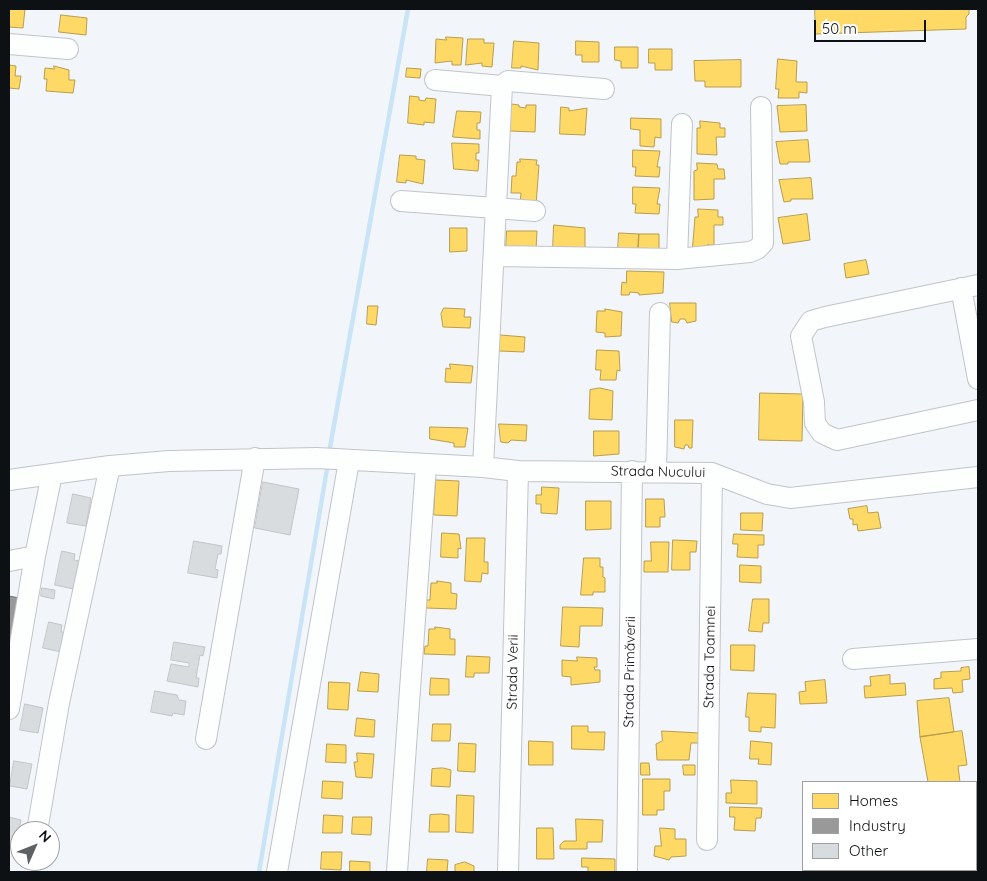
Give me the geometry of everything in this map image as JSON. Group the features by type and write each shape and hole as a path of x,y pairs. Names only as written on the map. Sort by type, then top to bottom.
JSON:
{"street":[{"path":"9,44 68,49"},
{"path":"435,80 502,86 508,81 604,89"},
{"path":"483,467 502,86"},
{"path":"494,256 678,259 750,252 757,249 763,243 761,107"},
{"path":"678,259 682,124"},
{"path":"401,201 534,211"},
{"path":"978,379 970,286 825,317 811,322 801,336 814,402 815,423 822,433 837,440 978,410"},
{"path":"656,471 660,313"},
{"path":"206,739 255,458"},
{"name":"Strada Nucului","path":"9,480 110,466 255,458 317,458 344,461 483,467 518,471 712,473 767,494 790,498 978,477"},
{"path":"278,872 344,461"},
{"path":"398,872 426,465"},
{"path":"39,821 59,703 110,466"},
{"name":"Strada Verii","path":"508,872 518,471"},
{"name":"Strada Primăverii","path":"627,872 632,471"},
{"name":"Strada Toamnei","path":"707,840 712,473"},
{"path":"9,710 35,556 52,474"},
{"path":"9,561 35,556"},
{"path":"853,659 978,649"}],"building: Homes":[{"path":"9,9 25,9 23,28 9,27"},
{"path":"815,9 969,9 969,14 966,17 966,29 816,34"},
{"path":"61,15 87,18 86,35 59,32"},
{"path":"446,37 463,38 461,65 452,65 452,61 435,63 436,39 446,40"},
{"path":"468,39 484,39 484,43 494,43 492,67 482,66 482,63 466,65"},
{"path":"514,41 539,43 538,70 521,66 521,68 512,68"},
{"path":"576,41 599,42 599,62 582,62 582,55 576,55"},
{"path":"615,47 638,47 638,68 621,68 621,61 615,60"},
{"path":"649,49 672,49 672,70 655,70 655,63 649,63"},
{"path":"778,59 797,61 796,82 807,82 807,93 799,92 799,98 778,98 779,89 776,89"},
{"path":"741,60 741,87 705,87 705,81 695,81 694,61"},
{"path":"9,65 16,66 15,76 21,76 19,89 9,88"},
{"path":"54,66 69,70 69,80 75,80 73,93 46,91 47,79 44,79 45,68 54,69"},
{"path":"407,68 421,69 420,78 406,77"},
{"path":"410,96 419,97 419,100 425,101 426,98 436,99 434,123 424,122 424,125 408,123"},
{"path":"511,104 526,108 526,105 536,105 535,132 510,131"},
{"path":"806,105 807,131 780,132 777,106"},
{"path":"561,107 569,108 569,111 587,108 585,135 560,134"},
{"path":"457,111 481,112 480,123 477,123 477,130 480,130 480,139 453,137"},
{"path":"631,118 661,119 661,138 655,137 654,147 640,146 640,130 631,129"},
{"path":"700,121 720,123 720,128 725,128 725,137 716,137 717,155 697,154 697,128 700,128"},
{"path":"808,140 810,162 780,164 776,142"},
{"path":"452,143 479,144 479,153 476,153 476,160 479,160 478,171 454,169"},
{"path":"633,150 660,151 657,167 660,167 659,177 635,176 636,167 633,167"},
{"path":"400,155 416,156 416,159 425,160 423,184 406,180 406,183 397,182"},
{"path":"520,159 537,160 536,165 539,165 536,205 520,204 521,193 511,193 512,176 516,176 517,162 520,162"},
{"path":"697,163 717,164 718,169 724,169 725,179 714,179 714,199 694,200 694,171 697,170"},
{"path":"811,178 813,199 791,199 791,201 784,202 779,180"},
{"path":"633,187 660,188 657,204 660,204 659,214 635,213 636,204 633,204"},
{"path":"698,209 718,210 718,217 723,217 723,225 714,225 714,245 707,245 707,253 692,254 695,217 698,217"},
{"path":"807,214 810,240 783,244 778,218"},
{"path":"554,225 585,228 585,250 553,249"},
{"path":"450,228 467,228 467,251 450,252"},
{"path":"507,231 537,231 536,249 506,249"},
{"path":"619,233 639,234 638,252 618,249"},
{"path":"639,234 659,234 659,250 638,252"},
{"path":"866,260 869,274 846,278 844,264"},
{"path":"627,271 664,272 663,293 639,295 639,293 630,292 629,295 621,295 622,282 626,283"},
{"path":"670,303 696,303 696,321 687,323 685,319 680,319 678,323 672,322"},
{"path":"368,306 378,306 376,325 367,324"},
{"path":"444,308 465,309 464,317 471,317 470,328 443,327 441,314"},
{"path":"605,309 622,312 621,336 605,337 605,333 596,332 597,311 605,311"},
{"path":"500,335 525,337 524,352 499,351"},
{"path":"597,350 619,351 620,371 617,370 616,380 600,380 601,370 596,370"},
{"path":"450,364 473,366 471,383 445,382 446,368 450,369"},
{"path":"600,388 613,391 612,420 589,419 590,390"},
{"path":"760,393 803,394 802,441 759,440"},
{"path":"675,420 693,420 692,448 689,448 688,445 685,445 684,449 675,447"},
{"path":"499,424 527,425 526,441 511,440 508,443 501,442"},
{"path":"430,427 468,428 465,447 454,447 454,443 430,439"},
{"path":"594,431 619,431 619,454 594,456"},
{"path":"436,480 459,481 457,516 434,515"},
{"path":"542,487 559,488 557,514 541,513 541,504 536,504 536,495 541,495"},
{"path":"646,499 664,499 665,517 660,517 660,527 646,527"},
{"path":"586,501 611,501 611,529 586,530"},
{"path":"867,506 868,513 878,512 881,528 858,531 857,524 853,525 853,519 850,519 848,509"},
{"path":"741,513 763,513 762,531 741,530"},
{"path":"442,533 459,534 461,549 458,548 458,558 441,557"},
{"path":"734,534 764,535 764,545 758,545 758,558 737,557 738,544 733,544"},
{"path":"467,538 485,538 484,562 488,562 488,574 482,573 481,582 465,581"},
{"path":"673,540 697,541 696,552 690,552 690,570 672,570"},
{"path":"651,542 669,542 668,572 644,572 644,561 651,561"},
{"path":"584,558 600,558 600,567 603,567 603,577 605,578 605,592 581,595"},
{"path":"740,565 761,566 761,583 740,582"},
{"path":"437,581 451,583 451,593 457,594 456,609 426,608 426,600 430,600 431,583 437,583"},
{"path":"753,599 769,599 769,623 763,623 762,632 749,631"},
{"path":"563,607 603,608 602,626 580,626 579,647 561,646"},
{"path":"435,627 450,629 450,639 455,639 455,655 424,654 425,646 428,646 429,629 435,629"},
{"path":"731,645 755,645 754,671 731,670"},
{"path":"467,656 490,657 489,673 474,673 474,677 466,677"},
{"path":"577,657 597,658 597,667 594,667 595,670 600,670 600,682 571,685 571,677 562,676 562,660 577,661"},
{"path":"969,667 970,679 962,680 963,692 953,693 952,688 934,689 934,679 941,678 941,672 961,671 961,668"},
{"path":"361,672 379,674 378,692 358,691"},
{"path":"890,675 890,684 905,683 906,695 865,698 864,686 871,686 870,677"},
{"path":"431,678 449,679 449,695 430,695"},
{"path":"825,680 827,703 800,704 799,692 806,691 805,682"},
{"path":"329,682 350,683 348,710 328,709"},
{"path":"748,693 776,694 775,728 761,727 761,732 749,731 749,717 746,717"},
{"path":"949,698 954,732 920,737 917,701"},
{"path":"357,718 375,720 374,737 355,736"},
{"path":"433,724 451,724 450,741 432,741"},
{"path":"572,726 588,726 588,732 605,732 604,750 572,749"},
{"path":"662,731 700,733 700,743 691,743 689,760 657,760 656,744 662,741"},
{"path":"962,731 967,765 958,766 960,781 928,781 920,737"},
{"path":"529,741 553,742 553,765 529,765"},
{"path":"751,741 772,743 771,765 758,764 759,759 750,759"},
{"path":"459,743 476,744 475,772 458,771"},
{"path":"327,744 346,745 346,763 326,762"},
{"path":"357,753 374,754 372,778 356,777 354,762 357,762"},
{"path":"641,763 649,763 650,775 641,775"},
{"path":"683,765 695,765 695,775 684,775"},
{"path":"443,768 451,770 450,787 431,786 432,769"},
{"path":"643,779 670,779 670,791 664,791 664,810 657,810 657,815 643,815"},
{"path":"731,780 757,781 757,804 726,803 726,793 731,793"},
{"path":"323,781 343,782 342,799 322,798"},
{"path":"457,795 474,796 473,833 456,832"},
{"path":"730,807 762,808 761,818 756,818 755,831 734,830 735,817 730,817"},
{"path":"324,815 343,816 342,833 323,833"},
{"path":"430,815 449,815 449,832 429,832"},
{"path":"353,817 372,817 371,835 352,834"},
{"path":"576,819 603,820 602,842 587,842 587,849 560,849 560,845 564,841 576,841"},
{"path":"537,828 553,828 554,859 537,859"},
{"path":"660,828 675,829 675,839 686,839 686,856 671,857 669,860 654,856 655,846 661,846"},
{"path":"322,852 342,852 341,870 321,869"},
{"path":"582,858 615,859 615,872 588,872 588,867 582,867"},
{"path":"428,859 448,860 447,872 427,872"},
{"path":"350,861 370,862 370,872 350,872"},
{"path":"465,862 474,866 474,872 455,872 455,865"},
{"path":"882,871 926,871 923,872"}],"building: Industry":[{"path":"9,596 24,599 9,676"}],"building: Other":[{"path":"263,482 299,489 290,535 255,528"},
{"path":"73,494 91,498 86,526 67,523"},
{"path":"194,541 222,546 215,569 218,570 217,578 188,573"},
{"path":"62,551 75,554 74,560 79,561 77,570 79,571 73,589 55,585"},
{"path":"42,588 55,590 54,599 41,596"},
{"path":"49,622 62,625 61,632 65,632 61,652 43,648"},
{"path":"174,642 205,647 203,656 200,655 196,678 199,678 198,687 167,681 171,664 189,667 189,663 171,660"},
{"path":"155,691 177,695 179,700 186,701 184,715 173,713 172,716 151,712"},
{"path":"25,704 43,708 38,733 20,730"},
{"path":"14,761 32,764 27,789 10,786"},
{"path":"9,817 21,820 10,821 9,848"}],"waterway":[{"path":"329,453 408,9"},
{"path":"259,872 328,463"}]}
